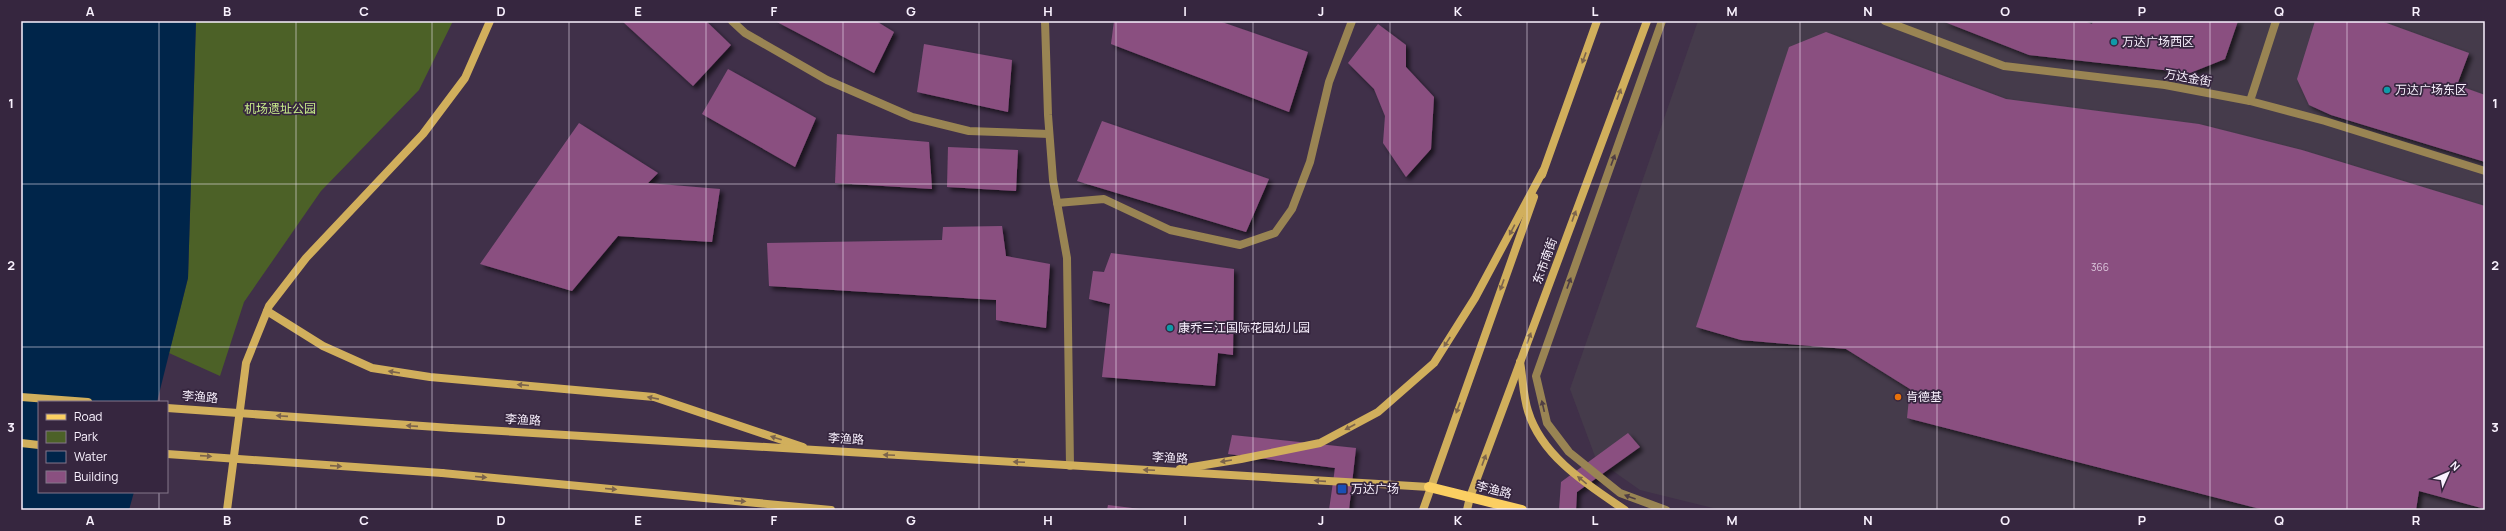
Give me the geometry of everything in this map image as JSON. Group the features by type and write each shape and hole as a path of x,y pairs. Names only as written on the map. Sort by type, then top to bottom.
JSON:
{"main road":[{"path":"227,510 246,363 267,311 306,258 423,134 465,78 490,21"},
{"path":"1422,510 1597,21"},
{"name":"东市南街","path":"1467,510 1470,497 1647,21"},
{"path":"1164,471 1241,459 1320,443 1378,412 1434,363 1475,298 1543,171"},
{"path":"267,311 323,346 372,368 430,377 654,397 813,450"},
{"path":"1520,362 1528,411 1542,440 1581,480 1625,510"},
{"path":"21,397 75,401"},
{"name":"李渔路","path":"168,408 451,428 1429,487 1522,510"},
{"path":"21,443 38,445"},
{"path":"168,454 442,473 831,510"}],"street":[{"path":"732,21 745,33 827,80 912,117 969,131 1049,134"},
{"path":"1045,21 1049,134 1057,203 1067,258 1070,466"},
{"path":"1057,203 1104,199 1170,230 1240,245 1275,233 1295,202 1310,162 1329,82 1352,21"},
{"path":"1662,21 1536,376 1547,423 1569,452 1620,493 1666,510"},
{"name":"万达金街","path":"1885,21 2004,66 2165,85 2250,101 2325,121 2485,171"},
{"path":"2250,101 2276,21"}],"shaded area":[{"path":"1698,21 2485,21 2485,510 1721,510 1640,490 1596,459 1570,389"}],"green space":[{"name":"机场遗址公园","path":"196,21 453,21 419,90 321,191 244,302 220,376 169,353 188,278"}],"water":[{"path":"21,21 196,21 188,278 157,401 38,401 38,493 134,493 129,510 21,510"}],"building":[{"path":"622,21 706,21 731,45 693,86"},
{"path":"775,21 876,21 894,32 874,73"},
{"path":"1114,21 1219,21 1308,52 1289,112 1111,44"},
{"name":"万达广场西区","path":"1942,21 2084,21 2092,24 2093,21 2238,21 2225,59 2190,73 2029,55"},
{"name":"万达广场东区","path":"2315,21 2381,21 2469,53 2457,85 2485,95 2485,162 2331,115 2309,105 2297,79"},
{"path":"1378,24 1406,45 1406,67 1434,97 1431,149 1406,177 1383,143 1385,116 1374,89 1348,63"},
{"path":"1826,32 2006,99 2199,124 2302,150 2485,206 2485,509 2419,491 2416,510 2264,510 1907,418 1910,389 1846,349 1741,340 1696,327 1789,47"},
{"path":"924,44 1012,60 1008,112 917,92"},
{"path":"728,69 816,118 795,167 702,114"},
{"path":"1102,121 1269,179 1246,232 1077,181"},
{"path":"579,123 658,173 648,183 720,189 712,242 618,236 572,291 480,264"},
{"path":"837,134 929,142 932,189 835,183"},
{"path":"948,147 1018,150 1016,191 947,187"},
{"path":"1002,226 1006,256 1050,264 1046,328 996,320 996,300 769,286 767,243 942,240 943,227"},
{"name":"康乔三江国际花园幼儿园","path":"1111,253 1234,269 1233,355 1218,353 1215,386 1102,377 1110,304 1089,299 1093,271 1104,272"},
{"path":"1628,433 1640,447 1577,492 1576,510 1559,510 1561,482"},
{"name":"万达广场","path":"1232,435 1356,448 1349,510 1329,510 1335,468 1228,454"},
{"path":"1108,505 1140,509 1140,510 1107,510"}],"place":[{"name":"万达广场西区","path":"2114,42"},
{"name":"万达广场东区","path":"2387,90"},
{"name":"康乔三江国际花园幼儿园","path":"1170,328"},
{"name":"肯德基","path":"1898,397"},
{"name":"万达广场","path":"1342,489"}]}
